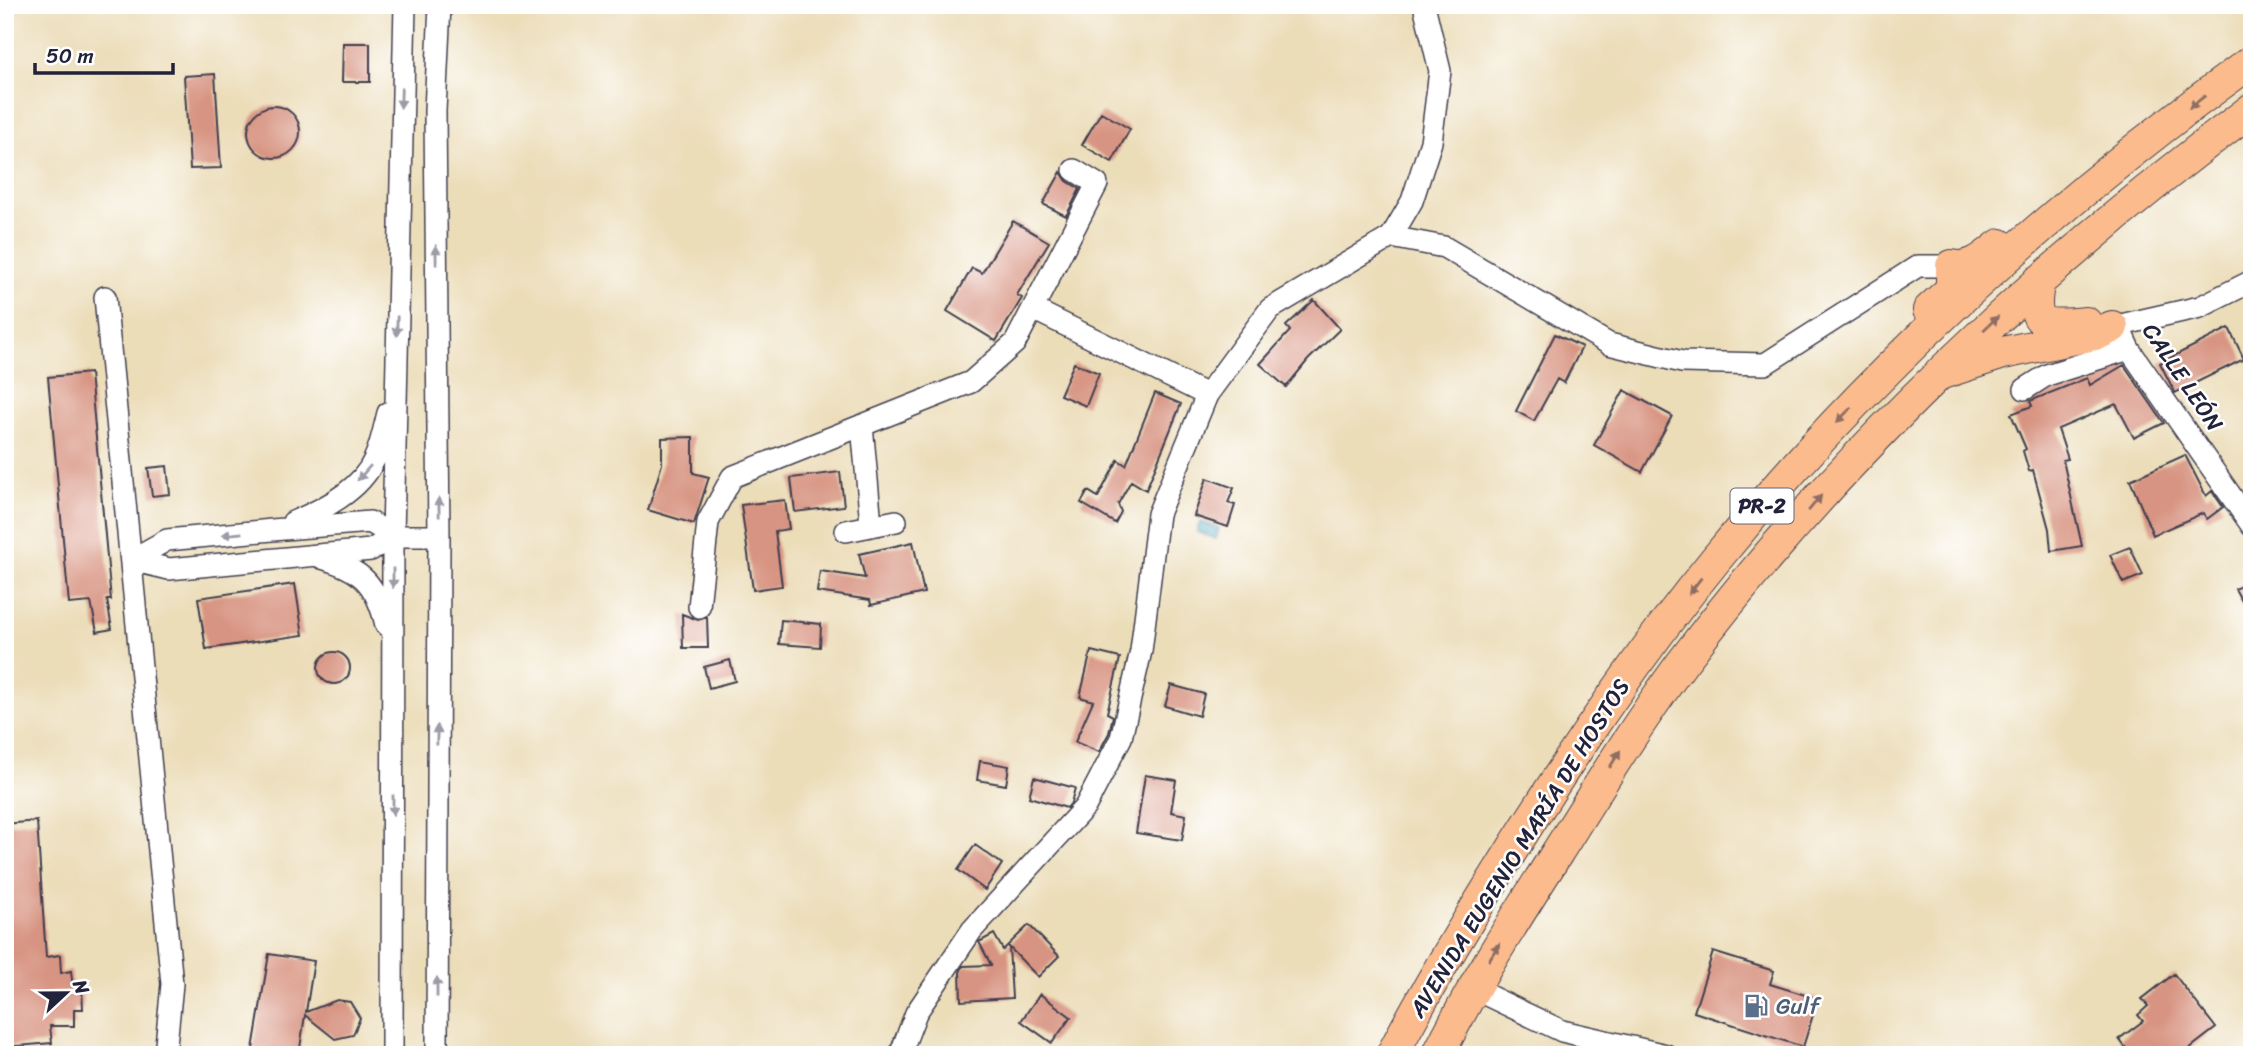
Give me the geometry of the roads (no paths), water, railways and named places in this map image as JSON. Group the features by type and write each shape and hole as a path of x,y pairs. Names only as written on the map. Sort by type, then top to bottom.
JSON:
{"highway":[{"name":"AVENIDA EUGENIO MARÍA DE HOSTOS","path":"1392,1055 1434,975 1595,718 1717,558 1825,435 1986,278 2091,184 2252,61"},
{"name":"AVENIDA EUGENIO MARÍA DE HOSTOS","path":"1438,1055 1472,988 1625,744 1683,662 1833,482 1937,375 2039,281 2160,178 2252,109"},
{"path":"1878,382 1889,352 1952,289 1952,266 1961,268 1982,260 2033,218 2091,184"},
{"path":"2039,281 2035,310 2047,324 2120,334"},
{"path":"1937,375 2003,353 2099,333 2120,334"}],"street":[{"path":"392,1055 393,536 405,5"},
{"path":"437,1055 439,536 435,111 440,5"},
{"path":"900,1055 916,1013 972,930 1085,807 1121,738 1142,651 1158,514 1207,396 1270,309 1391,237 1412,201 1431,142 1440,71 1424,5"},
{"path":"404,30 438,32"},
{"path":"699,607 709,522 732,477 971,383 1015,343 1035,310 1097,184 1074,170"},
{"path":"1391,237 1444,247 1609,344 1682,362 1765,364 1918,266 1952,266"},
{"path":"2025,389 2120,334 2200,307 2252,281"},
{"path":"105,297 172,984 165,1055"},
{"path":"1035,310 1207,396"},
{"name":"CALLE LEÓN","path":"2120,334 2252,526"},
{"path":"272,530 319,512 350,489 373,462 396,387"},
{"path":"862,425 871,524"},
{"path":"131,560 167,540 370,522 393,536 439,536"},
{"path":"846,531 871,524 896,522"},
{"path":"131,560 169,569 371,550 393,536"},
{"path":"313,555 348,565 365,578 380,601 393,651"},
{"path":"1472,988 1562,1031 1666,1055"}],"water":[{"path":"1200,522 1219,528 1216,539 1197,532"}],"place":[{"name":"Gulf","path":"1756,1006"}]}
